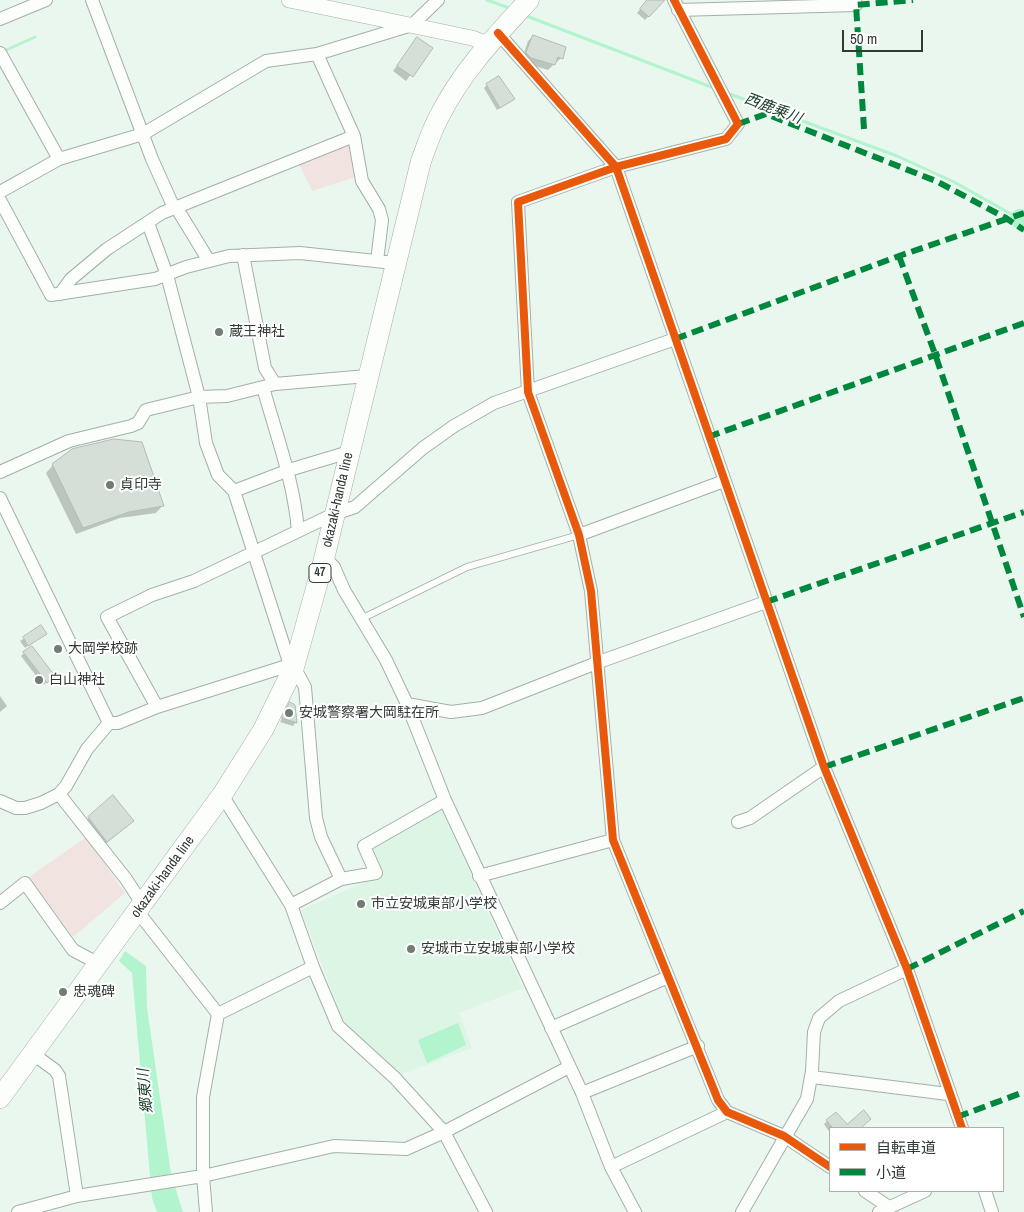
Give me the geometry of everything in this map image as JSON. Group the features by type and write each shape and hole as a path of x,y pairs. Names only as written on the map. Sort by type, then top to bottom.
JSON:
{"main road":[{"name":"okazaki-handa line","path":"0,1098 222,796 263,730 292,666 324,557 367,376 386,262 420,161 440,115 459,82 493,39 529,0"}],"street":[{"path":"0,18 46,0"},
{"path":"92,0 143,134 175,207 209,261"},
{"path":"289,0 472,38 493,39 616,166 824,767 907,969 948,1094 962,1127"},
{"path":"0,192 59,159 143,134 180,114 255,66 266,61 317,54 412,26 438,0"},
{"path":"829,1166 784,1136 727,1112 718,1100 698,1046 613,840 599,662 591,591 580,534 528,392 518,202 616,166 726,138 738,124 676,5 856,6 855,0"},
{"path":"0,53 59,159"},
{"path":"0,200 51,295 167,275 209,261 243,255 300,253 386,262 382,220 379,209 362,181 354,136 317,54"},
{"path":"60,294 71,279 107,249 175,207 354,136"},
{"path":"148,223 167,275 199,397 206,442 218,475 234,491 252,552 292,666 306,687 316,818 321,837 341,880"},
{"path":"243,255 269,386 296,504 298,531"},
{"path":"157,707 107,617 152,595 194,581 334,514 355,507 423,448 454,426 494,403 675,338"},
{"path":"0,472 69,441 131,426 138,423 146,410 199,397 227,396 269,386 367,376"},
{"path":"234,491 289,470 349,452"},
{"path":"580,534 724,481"},
{"path":"0,498 110,723"},
{"path":"324,557 334,567 344,590 386,660 407,704 445,800 479,876 582,1094 611,1167 635,1212"},
{"path":"407,704 451,712 482,708 599,662 766,602"},
{"path":"0,801 16,808 25,808 59,794 66,786 87,749 110,723 118,723 157,707 292,666"},
{"path":"738,822 750,818 824,767"},
{"path":"59,794 126,879 140,908 218,1014 203,1097 203,1176 206,1212"},
{"path":"222,796 291,904 313,967 338,1026 395,1078 444,1132 486,1212"},
{"path":"291,904 341,880 376,873 364,846 445,800"},
{"path":"479,876 613,840"},
{"path":"0,903 26,882 73,950 100,964"},
{"path":"218,1014 313,967"},
{"path":"742,1212 806,1098 812,1077 814,1032 819,1018 839,1001 907,969"},
{"path":"551,1028 668,977"},
{"path":"582,1094 698,1046"},
{"path":"32,1054 56,1070 59,1076 77,1196"},
{"path":"18,1212 34,1210 77,1196 203,1176 334,1146 406,1149 444,1132 569,1067"},
{"path":"812,1077 948,1094"},
{"path":"611,1167 727,1112"},
{"path":"866,1192 892,1209 924,1192"},
{"path":"985,1192 992,1212"}],"lane":[{"path":"361,619 467,567 580,534"}],"shaded area":[{"path":"350,142 359,176 312,191 299,164"},
{"name":"安城市立安城東部小学校","path":"436,809 442,811 523,988 459,1013 472,1048 399,1075 345,1025 301,910 381,875 366,849"},
{"path":"86,837 125,893 73,937 29,877"}],"water":[{"name":"郷東川","path":"125,951 146,966 147,1008 171,1174 183,1212 157,1212 152,1198 132,973 119,961"},
{"path":"458,1023 466,1045 427,1063 418,1040"}],"building":[{"path":"647,0 665,0 649,17 640,9"},
{"path":"533,35 566,47 563,59 558,57 555,65 531,58 526,53"},
{"path":"417,37 433,48 413,77 397,66"},
{"path":"499,76 515,99 500,108 486,84"},
{"name":"貞印寺","path":"114,439 142,442 164,506 129,512 83,528 52,464 72,449"},
{"path":"41,625 47,634 28,646 23,637"},
{"path":"32,646 55,676 47,683 23,652"},
{"path":"290,702 295,705 297,723 282,718"},
{"path":"113,795 134,821 107,842 88,817"},
{"path":"864,1110 871,1119 862,1127 832,1127 826,1120 836,1112 847,1124"}],"waterway":[{"name":"西鹿乗川","path":"487,0 512,9"},
{"name":"西鹿乗川","path":"524,15 714,88"},
{"path":"4,51 35,37"},
{"name":"西鹿乗川","path":"727,93 897,156 954,182 1020,219"},
{"name":"西鹿乗川","path":"1020,219 1024,222"}],"marked path":[{"path":"864,129 856,5 913,0"},
{"path":"738,124 766,114 936,181 1006,218 1024,230"},
{"path":"675,339 899,256 1024,213"},
{"path":"899,256 935,354 1024,617"},
{"path":"708,437 1024,323"},
{"path":"766,602 1024,512"},
{"path":"824,767 1024,698"},
{"path":"907,969 1024,911"},
{"path":"957,1117 1024,1092"}],"cycle path":[{"path":"674,0 738,124 726,139 616,167 518,202 528,392 579,535 591,591 613,840 718,1100 727,1112 784,1136 829,1166"},
{"path":"498,33 616,167 824,767 907,969 962,1127"}],"place":[{"name":"蔵王神社","path":"219,332"},
{"name":"貞印寺","path":"110,485"},
{"name":"大岡学校跡","path":"58,649"},
{"name":"白山神社","path":"39,680"},
{"name":"安城警察署大岡駐在所","path":"289,713"},
{"name":"市立安城東部小学校","path":"361,904"},
{"name":"安城市立安城東部小学校","path":"411,949"},
{"name":"忠魂碑","path":"63,992"}]}
